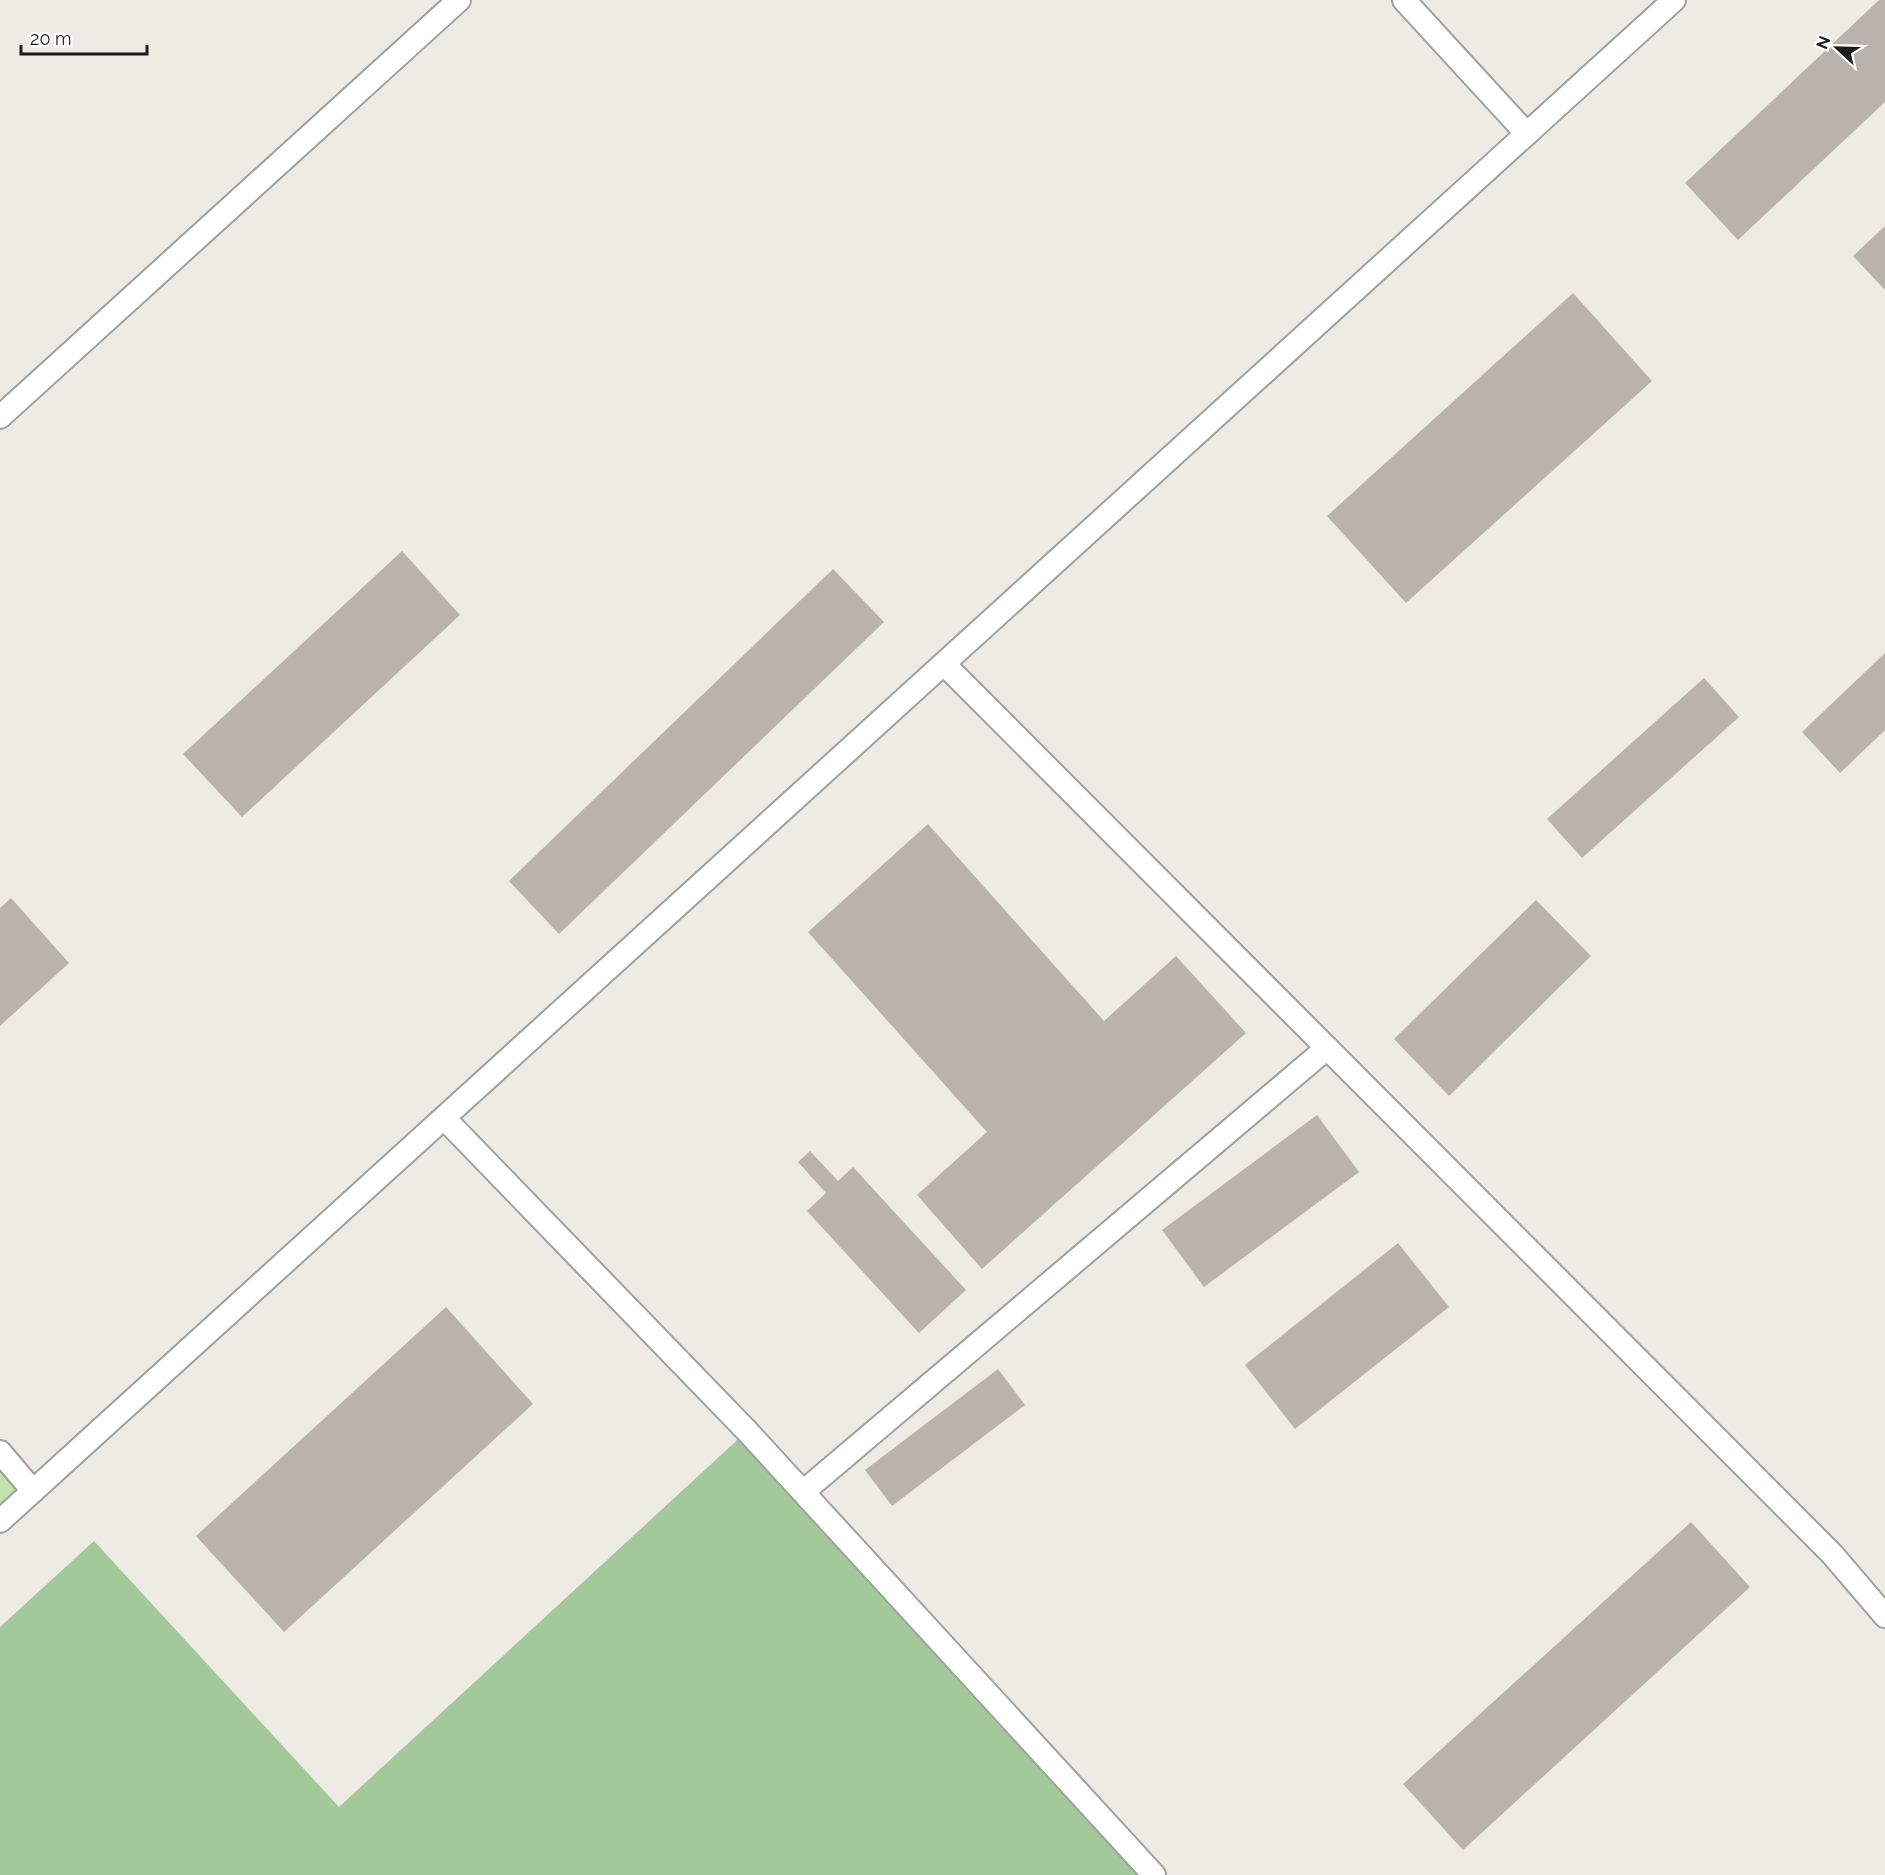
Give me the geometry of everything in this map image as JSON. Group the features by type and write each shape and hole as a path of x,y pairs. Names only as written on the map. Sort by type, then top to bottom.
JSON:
{"lane":[{"path":"0,417 459,0"},
{"path":"1404,0 1527,134"},
{"path":"0,1521 1674,0"},
{"path":"944,664 1832,1554 1885,1616"},
{"path":"803,1492 1328,1048"},
{"path":"444,1118 747,1431 1154,1875"},
{"path":"0,1452 33,1491"}],"green space":[{"path":"747,1431 1154,1875 0,1875 0,1627 94,1541 339,1807"},
{"path":"0,1452 33,1491 0,1521"}],"building":[{"path":"1879,0 1885,0 1885,102 1738,240 1685,183"},
{"path":"1885,226 1885,290 1853,256"},
{"path":"1573,293 1652,381 1406,603 1327,516"},
{"path":"402,551 460,615 242,817 183,754"},
{"path":"833,569 884,622 559,934 509,881"},
{"path":"1885,653 1885,730 1840,773 1802,732"},
{"path":"1704,678 1739,717 1582,858 1547,819"},
{"path":"928,824 1104,1021 1176,956 1246,1033 982,1269 917,1195 987,1132 808,932"},
{"path":"11,898 69,963 0,1026 0,908"},
{"path":"1536,900 1591,956 1449,1096 1394,1039"},
{"path":"1317,1115 1359,1172 1204,1287 1162,1230"},
{"path":"810,1151 838,1181 853,1167 966,1290 919,1333 807,1211 826,1193 798,1162"},
{"path":"1398,1243 1449,1307 1295,1429 1245,1365"},
{"path":"446,1307 533,1404 284,1632 196,1536"},
{"path":"998,1369 1025,1405 892,1506 865,1470"},
{"path":"1691,1522 1750,1587 1463,1850 1403,1784"}]}
